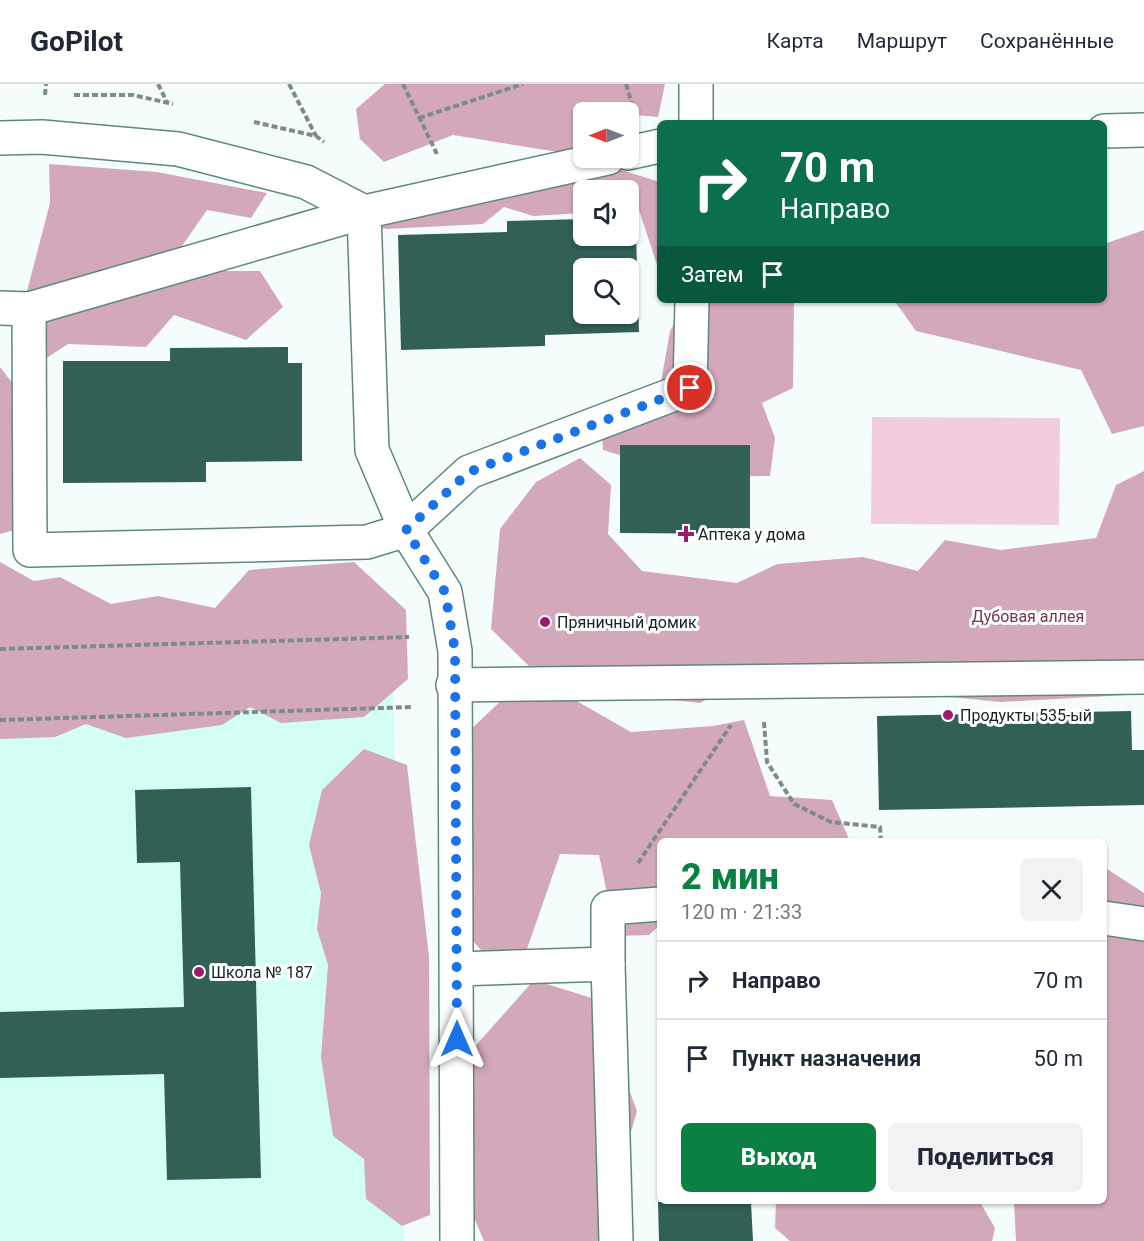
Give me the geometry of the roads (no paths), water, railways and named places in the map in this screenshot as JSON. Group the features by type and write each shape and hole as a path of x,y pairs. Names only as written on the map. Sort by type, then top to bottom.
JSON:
{"street":[{"path":"696,84 696,120"},
{"path":"1107,131 1144,130"},
{"path":"0,138 42,136 178,148 306,182 364,212"},
{"path":"639,151 657,147"},
{"path":"573,166 364,212 14,308 30,550 367,542 406,530 469,472 690,388 692,303"},
{"path":"364,212 372,450 406,530 445,592 455,651 453,685 457,969 457,1241"},
{"path":"453,685 761,679 1144,677"},
{"path":"616,1241 608,908 657,904"},
{"path":"1107,918 1144,924"},
{"path":"457,969 608,964"}],"place":[{"name":"Аптека у дома","path":"686,534"},
{"name":"Пряничный домик","path":"545,622"},
{"name":"Продукты 535-ый","path":"948,715"},
{"name":"Школа № 187","path":"199,972"}],"park label":[{"name":"Дубовая аллея","path":"1028,616"}]}
